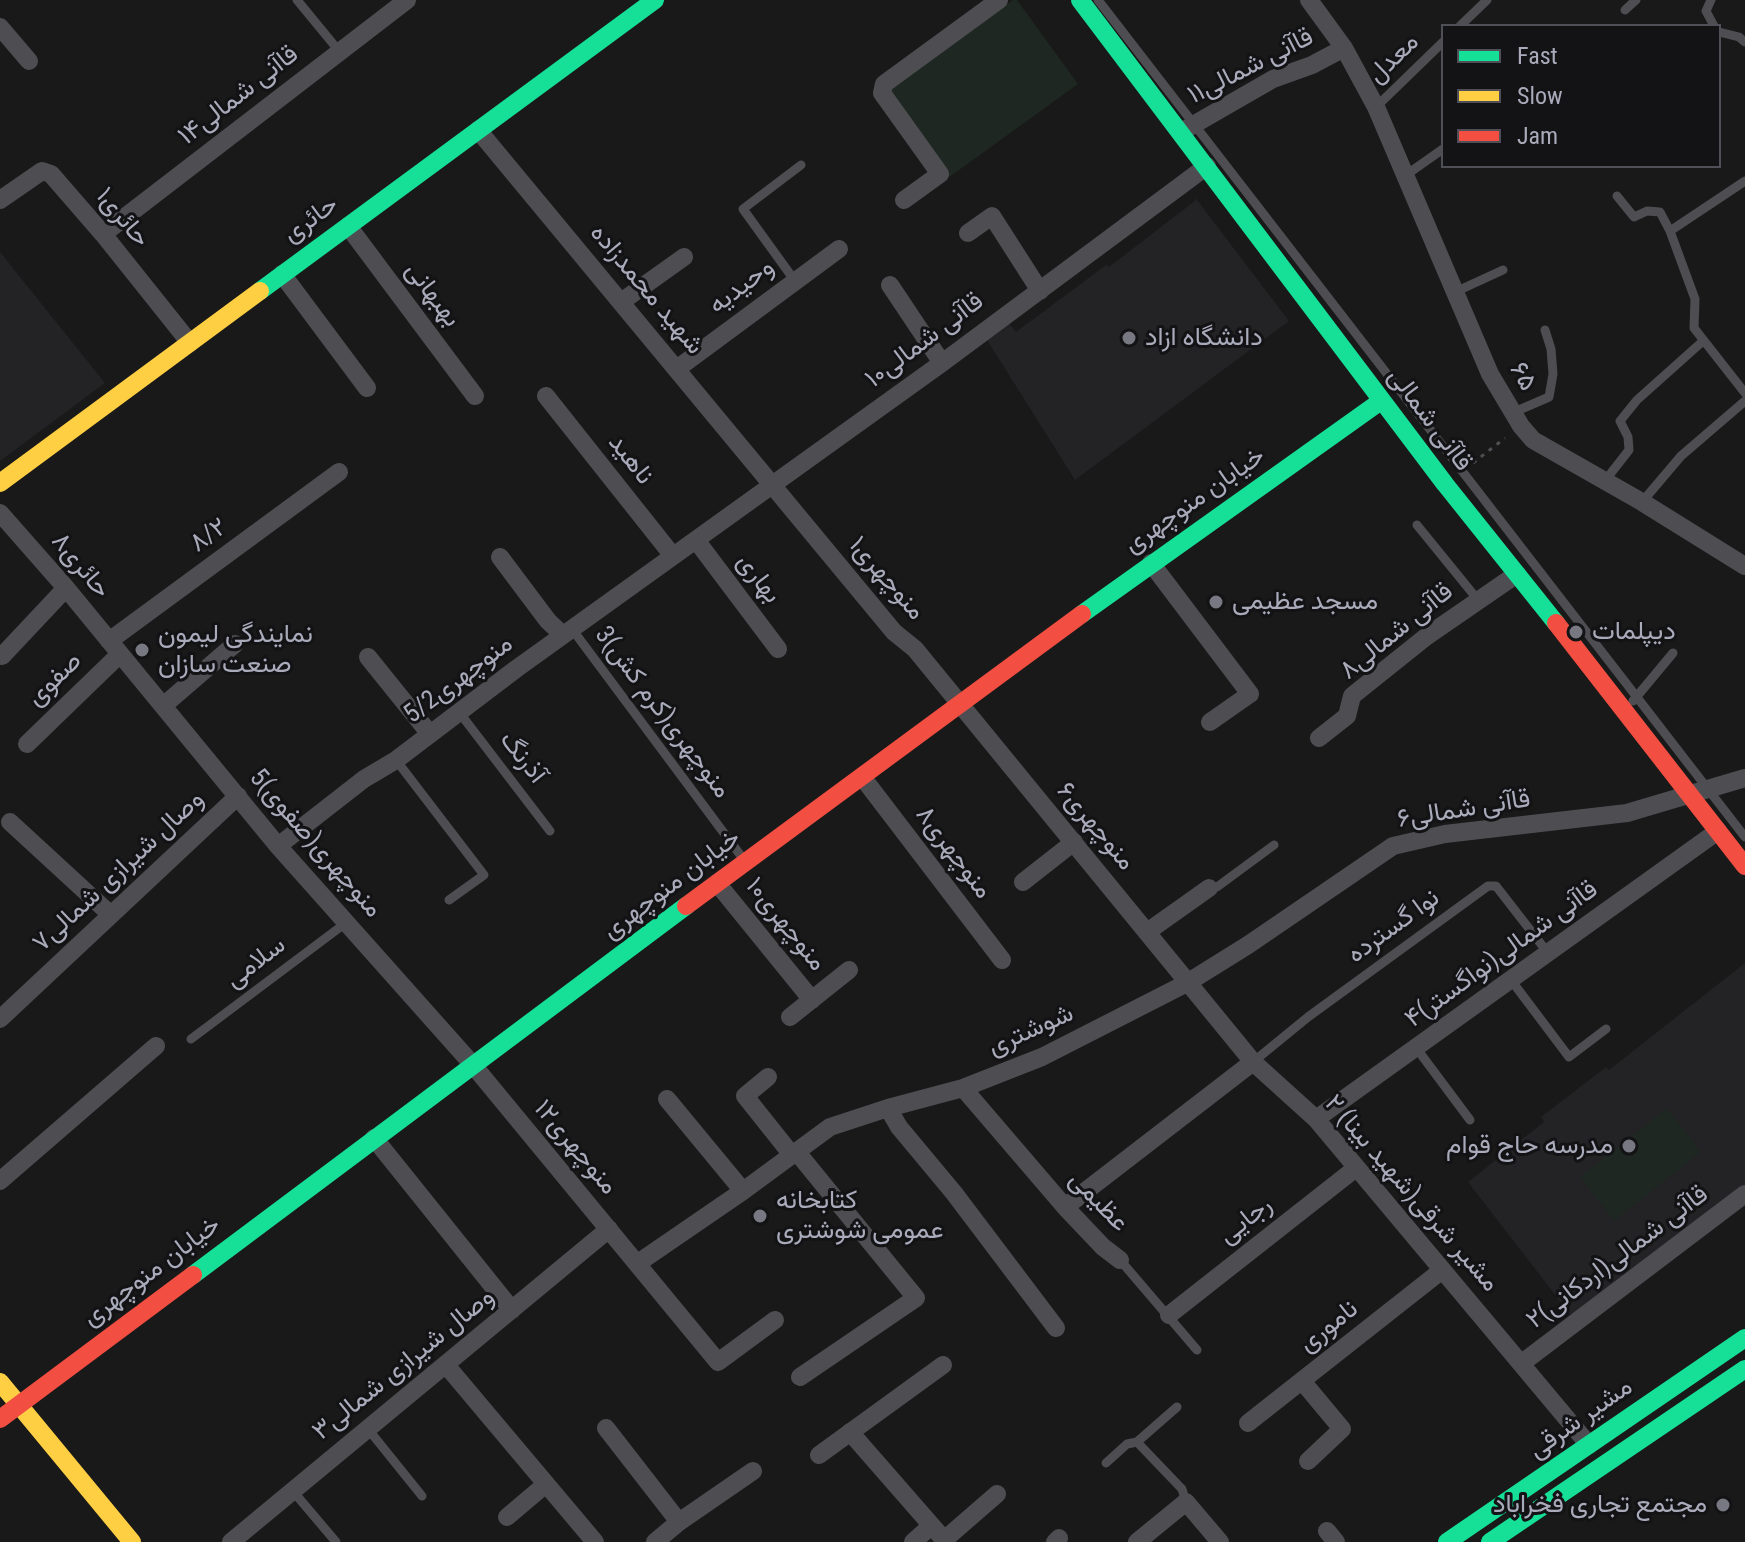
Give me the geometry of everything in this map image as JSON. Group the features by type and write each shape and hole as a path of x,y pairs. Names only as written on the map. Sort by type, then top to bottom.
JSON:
{"street":[{"name":"قاآنی شمالی۱۴","path":"103,234 407,0"},
{"name":"حائری","path":"0,483 655,0"},
{"path":"904,200 940,174 882,93 884,84 999,0"},
{"name":"قاآنی شمالی","path":"1080,0 1187,129 1207,166 1381,401 1517,574 1630,704 1699,791 1718,831 1745,866"},
{"name":"۶۵","path":"1309,0 1344,48 1376,107 1490,374 1517,420 1533,440 1745,566"},
{"path":"0,27 29,61"},
{"name":"قاآنی شمالی۱۱","path":"1187,129 1273,79 1312,65 1344,48"},
{"name":"شهید محمدزاده","path":"478,130 772,485"},
{"name":"قاآنی شمالی۱۰","path":"673,556 942,363 1207,166"},
{"name":"حائری۱","path":"0,200 42,171 47,171 103,234 190,343"},
{"path":"968,233 992,216 1040,291"},
{"name":"بهبهانی","path":"348,226 475,396"},
{"name":"وحیدیه","path":"678,368 839,249"},
{"path":"621,302 684,257"},
{"path":"282,274 367,388"},
{"path":"890,285 942,363"},
{"name":"ناهید","path":"546,396 673,556"},
{"name":"خیابان منوچهری","path":"0,1419 745,862 1151,563 1381,401"},
{"name":"۸/۲","path":"115,648 339,472"},
{"name":"منوچهری۱","path":"772,485 894,632 915,649 960,706"},
{"name":"حائری۸","path":"0,513 115,648"},
{"name":"بهاری","path":"696,540 778,649"},
{"name":"5/2منوچهری","path":"278,846 364,779 396,760 673,556"},
{"path":"500,557 548,621 567,632"},
{"path":"1151,563 1250,694 1210,722"},
{"name":"قاآنی شمالی۸","path":"1319,738 1347,716 1352,696 1427,636 1517,574"},
{"path":"2,656 66,588"},
{"path":"163,706 235,644"},
{"name":"5منوچهری(صفوی)","path":"115,648 278,846 473,1065"},
{"name":"صفوی","path":"27,744 115,648"},
{"path":"368,657 430,734"},
{"name":"منوچهری۶","path":"960,706 1187,983"},
{"name":"منوچهری۸","path":"863,778 1002,960"},
{"name":"قاآنی شمالی۶","path":"1187,983 1393,846 1445,834 1627,813 1745,778"},
{"name":"وصال شیرازی شمالی۷","path":"0,1019 238,796"},
{"path":"10,822 110,914"},
{"name":"۴قاآنی شمالی(نواگستر)","path":"1316,1119 1718,831"},
{"path":"1023,882 1074,842"},
{"name":"منوچهری۱۰","path":"717,883 812,1000"},
{"path":"1147,932 1209,888"},
{"path":"790,1017 849,970"},
{"name":"۲ مشیر شرقی(شهید بینا)","path":"1187,983 1253,1062 1316,1119 1589,1445"},
{"name":"شوشتری","path":"638,1263 830,1127 963,1088 1042,1057 1187,983"},
{"path":"0,1181 156,1046"},
{"path":"1065,1207 1253,1062"},
{"name":"منوچهری۱۲","path":"473,1065 718,1362 775,1320"},
{"path":"768,1077 745,1096 916,1298 800,1377"},
{"name":"عظیمی","path":"963,1088 1065,1207 1103,1247 1120,1260"},
{"path":"667,1099 743,1191"},
{"path":"888,1108 899,1127 954,1193 1056,1328"},
{"path":"374,1138 512,1310"},
{"name":"رجایی","path":"1169,1315 1356,1168"},
{"name":"۲قاآنی شمالی(اردکانی)","path":"1522,1363 1745,1194"},
{"name":"وصال شیرازی شمالی۳","path":"231,1542 609,1229"},
{"name":"ناموری","path":"1248,1423 1441,1271"},
{"name":"مشیر شرقی","path":"1447,1542 1745,1338"},
{"path":"446,1365 595,1542"},
{"path":"819,1455 943,1365"},
{"name":"مشیر شرقی","path":"1490,1542 1743,1372"},
{"path":"1302,1381 1342,1429 1308,1461"},
{"path":"0,1382 122,1539"},
{"path":"1665,1393 1679,1414"},
{"path":"606,1428 679,1522"},
{"path":"850,1432 940,1536"},
{"path":"655,1542 753,1471"},
{"path":"507,1517 546,1484"},
{"path":"913,1542 940,1536 997,1494"},
{"path":"1137,1542 1186,1502 1220,1542"}],"lane":[{"path":"297,0 339,51"},
{"path":"1098,0 1187,129 1461,472 1630,704 1673,653"},
{"path":"1462,24 1487,0"},
{"path":"1625,10 1636,0"},
{"path":"1711,0 1706,11 1713,24"},
{"path":"1721,32 1739,37 1745,42"},
{"name":"معدل","path":"1376,107 1441,44"},
{"path":"1406,175 1441,150"},
{"path":"795,281 743,209 801,165"},
{"path":"1670,231 1745,181"},
{"path":"1617,196 1634,217 1647,211 1660,212 1695,299 1694,328 1745,393"},
{"path":"1455,292 1503,270"},
{"path":"1517,420 1549,397 1553,374 1551,349 1545,330"},
{"path":"1604,482 1629,450 1628,437 1620,421 1637,400 1703,341"},
{"path":"1642,502 1681,456 1745,401"},
{"path":"1417,525 1478,600"},
{"name":"3منوچهری(کرم کش)","path":"567,632 745,862"},
{"name":"آذرنگ","path":"459,712 550,831"},
{"path":"396,760 484,875 449,900"},
{"path":"1699,791 1745,837"},
{"path":"1209,888 1217,887 1274,845"},
{"name":"نوا گسترده","path":"1253,1062 1308,1017 1488,886 1496,886 1548,953"},
{"name":"سلامی","path":"191,1039 347,922"},
{"path":"1511,980 1569,1057 1606,1029"},
{"path":"1417,1049 1470,1120"},
{"name":"عظیمی","path":"1120,1260 1197,1350"},
{"path":"1106,1463 1127,1444 1137,1442 1177,1407"},
{"path":"368,1429 422,1496"},
{"path":"1137,1442 1182,1489 1186,1502"},
{"path":"292,1490 336,1542"}],"path":[{"path":"1461,472 1517,420"}],"shaded area":[{"path":"1017,0 1078,84 948,178 890,96 891,88"},
{"name":"دانشگاه ازاد","path":"1194,196 1289,321 1075,480 987,340 1009,323 1016,332 1106,265 1109,267 1196,200"},
{"path":"0,252 105,383 0,461"},
{"name":"مدرسه حاج قوام","path":"1745,963 1745,1185 1573,1318 1468,1182 1544,1122 1541,1117 1606,1067 1609,1070"},
{"path":"1667,1108 1701,1152 1614,1221 1580,1177"}],"traffic: fast":[{"path":"260,291 655,0"},
{"path":"1080,0 1445,484 1556,623"},
{"path":"1082,614 1381,401"},
{"path":"193,1275 686,906"},
{"path":"1447,1542 1745,1338"},
{"path":"1490,1542 1745,1369"}],"traffic: slow":[{"path":"0,483 260,291"},
{"path":"0,1382 132,1542"}],"traffic: jam":[{"path":"686,906 1082,614"},
{"path":"1556,623 1745,866"},
{"path":"0,1419 193,1275"}],"place":[{"name":"دانشگاه ازاد","path":"1129,338"},
{"name":"مسجد عظیمی","path":"1216,602"},
{"name":"دیپلمات","path":"1576,632"},
{"name":"نمایندگی لیمون صنعت سازان","path":"142,650"},
{"name":"مدرسه حاج قوام","path":"1629,1146"},
{"name":"کتابخانه عمومی شوشتری","path":"760,1216"},
{"name":"مجتمع تجاری فخراباد","path":"1723,1505"}]}
